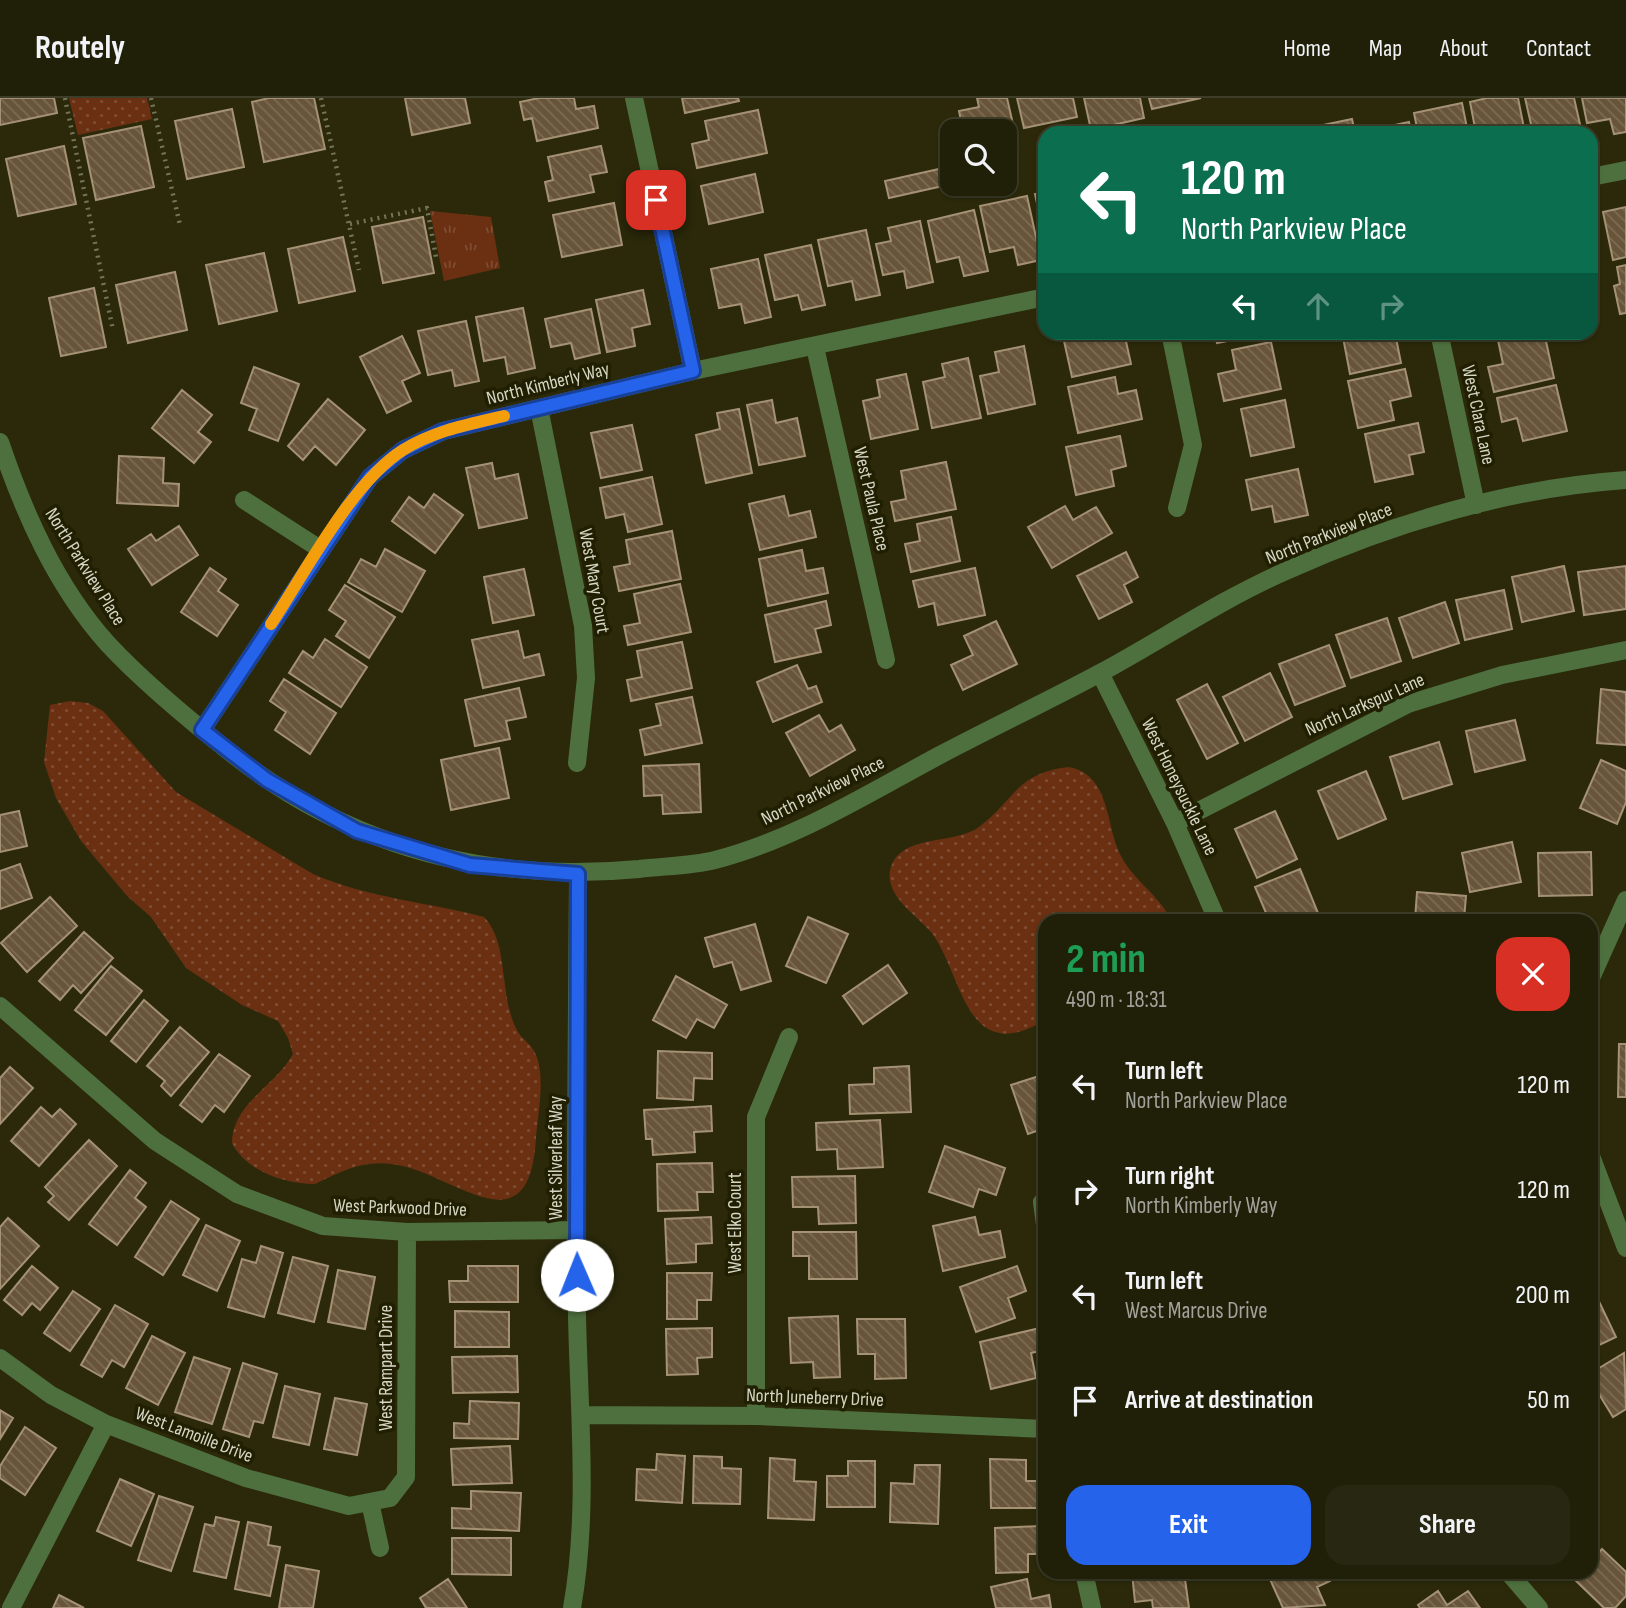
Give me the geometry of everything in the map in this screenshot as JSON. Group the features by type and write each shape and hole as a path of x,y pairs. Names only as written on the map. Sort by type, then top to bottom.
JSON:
{"street":[{"path":"634,98 693,371"},
{"path":"1598,176 1626,170"},
{"name":"North Kimberly Way","path":"202,730 370,477 403,450 443,431 693,371 1038,299"},
{"path":"1172,340 1193,446 1177,508"},
{"name":"West Clara Lane","path":"1441,340 1476,505"},
{"name":"West Paula Place","path":"815,347 886,660"},
{"name":"West Mary Court","path":"539,408 583,626 586,678 577,763"},
{"name":"North Parkview Place","path":"0,442 20,500 37,536 107,643 202,730 267,780 357,831 470,865 578,874 699,863 764,844 805,828 1100,673 1283,572 1371,536 1476,505 1594,482 1626,480"},
{"path":"244,500 320,550"},
{"name":"North Larkspur Lane","path":"1175,823 1408,704 1502,675 1626,650"},
{"name":"West Honeysuckle Lane","path":"1100,673 1175,823 1214,914"},
{"name":"West Silverleaf Way","path":"572,1608 579,1569 583,1415 576,1230 578,874"},
{"path":"1598,962 1626,900"},
{"name":"West Parkwood Drive","path":"0,1006 155,1141 237,1194 323,1226 407,1232 576,1230"},
{"name":"West Elko Court","path":"756,1416 756,1117 789,1037"},
{"path":"1598,1171 1620,1219 1626,1248"},
{"name":"West Rampart Drive","path":"390,1498 406,1477 407,1232"},
{"name":"West Lamoille Drive","path":"0,1357 51,1395 106,1424 246,1478 349,1506 390,1498"},
{"name":"North Juneberry Drive","path":"583,1415 756,1416 1038,1429"},
{"path":"10,1608 106,1424"},
{"path":"370,1502 380,1548"},
{"path":"1086,1579 1092,1608"},
{"path":"1514,1579 1539,1608"}],"path":[{"path":"65,98 113,330"},
{"path":"151,98 180,225"},
{"path":"321,98 359,270"},
{"path":"350,224 428,208 436,257"}],"green space":[{"path":"69,98 147,98 152,119 78,135"},
{"path":"430,211 491,217 500,268 444,281"},
{"path":"70,701 88,703 103,711 176,792 313,874 355,889 484,917 497,941 512,1018 518,1032 535,1053 540,1072 531,1173 519,1192 503,1199 484,1197 414,1169 381,1163 351,1168 315,1184 291,1182 257,1168 238,1153 232,1143 239,1116 293,1054 288,1038 278,1021 242,1005 186,968 151,917 128,897 81,841 56,798 44,762 50,705"},
{"path":"1068,767 1082,772 1092,780 1105,803 1116,844 1126,865 1168,914 1038,914 1038,1023 1019,1032 999,1033 984,1026 972,1012 934,936 903,904 891,884 890,874 893,862 900,853 920,844 958,836 979,827 1026,782 1050,770"}],"building":[{"path":"0,98 54,98 57,113 0,125"},
{"path":"269,98 314,98 325,149 264,162 252,102"},
{"path":"405,98 465,98 470,123 412,135"},
{"path":"539,98 574,98 576,109 594,106 598,128 537,141 532,118 524,120 520,102"},
{"path":"682,98 738,98 739,101 685,113"},
{"path":"977,98 1007,98 1012,119 961,119 959,111 979,107"},
{"path":"1017,98 1073,98 1077,117 1024,128"},
{"path":"1084,98 1140,98 1144,118 1109,126 1090,126"},
{"path":"1149,98 1201,98 1152,109"},
{"path":"1487,98 1518,98 1524,126 1475,126 1470,102"},
{"path":"1525,98 1574,98 1580,126 1531,126"},
{"path":"1582,98 1626,98 1626,132 1614,134 1610,119 1587,123"},
{"path":"1462,103 1467,126 1417,126 1414,113"},
{"path":"232,109 244,167 187,179 175,121"},
{"path":"758,110 767,153 697,168 692,144 709,140 705,121"},
{"path":"1352,119 1354,126 1318,126"},
{"path":"1409,122 1410,126 1390,126"},
{"path":"141,126 154,187 96,200 83,138"},
{"path":"64,146 76,204 18,216 6,159"},
{"path":"601,146 607,172 590,175 594,192 549,201 545,182 553,180 548,157"},
{"path":"939,169 940,173 940,187 889,198 885,181"},
{"path":"755,174 763,212 709,224 701,186"},
{"path":"1027,196 1038,246 1038,261 1018,265 1014,247 990,252 980,206"},
{"path":"614,203 622,245 562,257 553,215"},
{"path":"1626,207 1626,257 1613,260 1603,212"},
{"path":"974,210 988,271 964,276 959,257 937,262 928,221"},
{"path":"423,217 434,273 383,283 372,227"},
{"path":"920,221 933,282 907,288 904,271 883,275 876,244 891,241 888,228"},
{"path":"866,230 880,295 856,300 852,281 828,286 818,240"},
{"path":"343,237 355,291 299,303 288,249"},
{"path":"811,245 825,305 802,310 798,295 775,300 765,255"},
{"path":"264,253 277,311 219,324 206,265"},
{"path":"758,259 771,317 745,323 741,304 719,308 711,269"},
{"path":"1626,265 1626,313 1620,314 1614,286 1620,284 1617,267"},
{"path":"175,272 187,330 128,343 116,285"},
{"path":"94,288 106,347 61,356 49,298"},
{"path":"643,290 650,324 632,328 635,346 607,352 596,300"},
{"path":"523,308 535,368 508,374 505,357 484,361 476,317"},
{"path":"591,309 600,353 575,359 571,343 551,347 545,319"},
{"path":"466,321 479,381 455,386 452,370 428,375 418,331"},
{"path":"402,336 420,373 402,381 411,401 387,413 360,357"},
{"path":"1064,340 1126,340 1131,364 1072,377"},
{"path":"1344,340 1396,340 1401,363 1350,374"},
{"path":"1498,340 1546,340 1554,378 1494,392 1488,367 1503,364"},
{"path":"1271,342 1281,389 1224,401 1218,374 1236,370 1232,350"},
{"path":"1024,346 1035,404 988,414 980,376 999,372 995,352"},
{"path":"968,358 981,418 932,428 923,382 945,377 942,364"},
{"path":"254,367 299,384 278,441 249,430 257,409 241,403"},
{"path":"1405,369 1411,396 1390,401 1394,420 1358,428 1348,381"},
{"path":"906,374 918,429 871,439 863,401 880,397 877,380"},
{"path":"1115,377 1118,394 1136,390 1142,419 1078,433 1068,387"},
{"path":"1556,385 1567,431 1523,441 1517,418 1502,422 1497,398"},
{"path":"182,390 212,415 198,432 211,442 194,463 152,428"},
{"path":"328,399 365,430 336,465 315,446 303,460 288,446"},
{"path":"772,400 776,423 797,418 805,456 759,465 747,405"},
{"path":"1285,400 1294,447 1251,456 1241,409"},
{"path":"739,409 752,473 706,483 696,435 720,429 717,413"},
{"path":"1418,423 1424,452 1409,455 1413,474 1375,482 1365,434"},
{"path":"632,425 642,470 601,478 591,433"},
{"path":"1120,436 1126,466 1111,470 1114,486 1076,495 1066,447"},
{"path":"119,456 164,458 163,483 179,484 178,506 117,503"},
{"path":"946,462 956,509 895,521 891,502 906,499 901,471"},
{"path":"492,463 495,479 518,474 527,518 479,528 466,468"},
{"path":"1298,469 1308,515 1275,522 1272,506 1252,510 1246,480"},
{"path":"652,477 662,524 628,532 624,514 606,518 600,488"},
{"path":"434,494 463,515 435,553 392,521 409,497 424,508"},
{"path":"784,496 789,516 810,511 816,537 760,550 749,504"},
{"path":"1065,506 1073,520 1096,507 1112,533 1052,568 1028,527"},
{"path":"951,517 960,561 911,572 905,544 920,541 917,524"},
{"path":"179,526 198,555 152,585 128,549 151,534 156,541"},
{"path":"672,531 681,579 619,591 614,567 630,564 626,540"},
{"path":"385,549 425,571 402,612 348,582 361,559 376,567"},
{"path":"802,550 806,571 823,568 828,593 768,606 759,559"},
{"path":"1126,552 1138,577 1124,585 1132,602 1099,619 1077,576"},
{"path":"1564,566 1574,611 1522,622 1512,577"},
{"path":"1626,566 1626,609 1584,615 1578,572"},
{"path":"210,568 226,579 218,591 238,605 217,636 181,612"},
{"path":"975,568 985,615 938,625 934,603 919,607 913,581"},
{"path":"524,569 534,615 493,623 484,577"},
{"path":"680,584 691,632 628,645 624,626 640,623 634,594"},
{"path":"345,585 395,617 369,658 336,636 346,621 329,610"},
{"path":"1504,590 1512,629 1465,640 1456,600"},
{"path":"826,601 831,625 815,629 821,652 775,662 765,615"},
{"path":"1445,602 1459,643 1413,658 1399,618"},
{"path":"1387,618 1401,661 1351,678 1336,635"},
{"path":"996,621 1017,664 963,690 951,665 973,655 964,636"},
{"path":"518,631 524,658 539,654 544,675 483,688 472,640"},
{"path":"325,639 367,667 341,707 289,673 303,651 313,658"},
{"path":"682,642 692,688 631,701 627,680 642,677 637,651"},
{"path":"1329,645 1345,686 1295,705 1279,664"},
{"path":"797,665 808,689 816,686 822,702 773,722 757,682"},
{"path":"1270,673 1292,717 1245,741 1223,697"},
{"path":"284,679 336,713 310,754 275,730 286,712 270,701"},
{"path":"1207,684 1238,743 1207,759 1177,700"},
{"path":"519,688 526,717 506,721 510,739 475,746 465,700"},
{"path":"1601,689 1626,692 1626,745 1597,743"},
{"path":"692,697 702,743 645,755 640,730 661,725 656,704"},
{"path":"819,715 829,732 841,725 855,750 810,776 786,733"},
{"path":"1515,720 1525,760 1475,772 1466,731"},
{"path":"1439,742 1452,784 1403,799 1390,757"},
{"path":"499,748 509,798 451,810 441,760"},
{"path":"1601,760 1626,771 1626,802 1617,824 1580,808"},
{"path":"699,764 701,812 663,814 662,795 644,796 643,766"},
{"path":"1366,771 1386,819 1338,839 1318,791"},
{"path":"19,811 27,846 0,852 0,815"},
{"path":"1275,811 1297,859 1257,878 1235,829"},
{"path":"1512,842 1521,882 1470,892 1462,853"},
{"path":"1591,852 1592,895 1539,896 1538,853"},
{"path":"20,864 32,898 0,909 0,871"},
{"path":"1300,869 1318,914 1266,914 1255,887"},
{"path":"1417,892 1466,896 1464,914 1415,914"},
{"path":"50,897 77,926 27,972 1,943"},
{"path":"808,917 848,934 826,983 786,966"},
{"path":"755,924 771,981 741,990 732,962 714,967 705,938"},
{"path":"84,932 113,958 81,993 73,985 60,1000 39,981"},
{"path":"888,965 907,993 863,1024 843,996"},
{"path":"111,966 142,991 106,1035 75,1010"},
{"path":"676,976 727,1005 714,1028 697,1019 686,1038 653,1020"},
{"path":"144,1000 168,1021 136,1062 111,1041"},
{"path":"180,1027 209,1052 171,1096 161,1086 165,1081 147,1066"},
{"path":"1619,1044 1626,1044 1626,1097 1618,1097"},
{"path":"658,1051 712,1053 712,1079 694,1078 693,1100 657,1098"},
{"path":"219,1054 250,1076 224,1112 215,1105 202,1122 180,1105"},
{"path":"909,1066 911,1112 850,1114 849,1085 874,1084 874,1068"},
{"path":"10,1067 33,1088 0,1124 0,1078"},
{"path":"1038,1076 1038,1130 1028,1134 1011,1085"},
{"path":"711,1106 712,1131 694,1132 695,1152 653,1155 652,1139 646,1139 644,1110"},
{"path":"41,1107 52,1117 60,1109 76,1124 39,1166 11,1141"},
{"path":"880,1120 883,1167 838,1169 837,1149 817,1150 816,1123"},
{"path":"89,1140 117,1166 69,1220 48,1202 54,1196 45,1187"},
{"path":"945,1146 1005,1168 996,1195 979,1189 973,1207 929,1192"},
{"path":"712,1163 713,1192 697,1192 698,1210 658,1211 657,1164"},
{"path":"130,1170 146,1183 135,1198 146,1207 117,1245 89,1224"},
{"path":"855,1176 856,1223 819,1224 818,1207 793,1207 792,1177"},
{"path":"171,1201 199,1219 163,1275 135,1257"},
{"path":"711,1217 712,1243 696,1244 696,1262 667,1264 665,1219"},
{"path":"975,1217 979,1235 1000,1231 1005,1257 943,1271 933,1226"},
{"path":"8,1218 39,1246 0,1289 0,1227"},
{"path":"206,1225 240,1241 217,1291 183,1275"},
{"path":"793,1232 856,1232 857,1279 809,1279 809,1256 793,1256"},
{"path":"261,1246 283,1253 264,1317 228,1307 242,1259 256,1263"},
{"path":"293,1257 328,1266 314,1322 278,1313"},
{"path":"32,1266 58,1288 40,1310 32,1303 22,1315 4,1300"},
{"path":"468,1266 518,1266 518,1302 450,1302 449,1281 468,1281"},
{"path":"1017,1266 1026,1291 1008,1298 1015,1318 976,1332 960,1287"},
{"path":"338,1270 375,1277 365,1329 328,1322"},
{"path":"667,1273 712,1273 711,1300 697,1300 697,1319 667,1319"},
{"path":"73,1291 100,1309 70,1351 44,1333"},
{"path":"1598,1299 1616,1337 1598,1346"},
{"path":"115,1305 148,1324 124,1367 112,1360 102,1377 81,1365"},
{"path":"455,1311 509,1312 509,1347 455,1347"},
{"path":"838,1316 840,1377 814,1378 813,1362 791,1363 789,1318"},
{"path":"857,1319 905,1319 906,1378 875,1379 875,1354 858,1354"},
{"path":"712,1328 712,1357 697,1358 698,1374 667,1375 666,1329"},
{"path":"1038,1328 1038,1352 1031,1353 1036,1378 991,1389 980,1342"},
{"path":"152,1336 185,1353 158,1405 126,1388"},
{"path":"1624,1353 1626,1409 1613,1417 1598,1392 1598,1369"},
{"path":"517,1356 518,1392 453,1393 452,1357"},
{"path":"194,1357 230,1369 212,1424 175,1412"},
{"path":"243,1363 277,1374 263,1423 254,1421 249,1437 223,1429"},
{"path":"285,1386 320,1394 309,1445 273,1437"},
{"path":"335,1398 367,1404 357,1455 324,1449"},
{"path":"470,1401 519,1403 518,1439 454,1438 454,1423 469,1424"},
{"path":"0,1410 13,1418 0,1439"},
{"path":"25,1427 56,1448 25,1495 0,1478 0,1466"},
{"path":"510,1446 512,1483 453,1485 451,1449"},
{"path":"657,1454 685,1456 682,1503 636,1500 637,1469 656,1470"},
{"path":"694,1456 722,1457 722,1468 741,1469 740,1504 693,1503"},
{"path":"770,1458 795,1460 794,1481 816,1482 814,1520 768,1518"},
{"path":"990,1459 1026,1460 1026,1481 1038,1481 1038,1508 991,1508"},
{"path":"848,1461 875,1461 875,1507 827,1507 827,1476 848,1476"},
{"path":"915,1465 940,1465 938,1524 890,1522 891,1483 914,1484"},
{"path":"120,1479 154,1494 131,1546 97,1531"},
{"path":"471,1491 521,1493 519,1531 452,1528 452,1508 471,1509"},
{"path":"159,1496 193,1507 171,1571 138,1560"},
{"path":"216,1517 239,1522 226,1578 194,1571 205,1524 214,1526"},
{"path":"248,1522 271,1527 268,1545 280,1547 270,1596 235,1589"},
{"path":"1038,1526 1038,1554 1028,1554 1028,1572 996,1573 995,1528"},
{"path":"452,1538 511,1538 511,1575 452,1574"},
{"path":"1602,1549 1626,1572 1626,1596 1615,1608 1604,1608 1574,1579 1598,1579 1598,1553"},
{"path":"286,1565 319,1571 313,1608 279,1608"},
{"path":"448,1579 467,1608 426,1608 420,1598"},
{"path":"1027,1579 1031,1599 1049,1595 1051,1608 996,1608 991,1587"},
{"path":"1133,1579 1185,1579 1189,1608 1153,1608 1152,1600 1135,1602"},
{"path":"1270,1579 1329,1579 1330,1581 1317,1587 1325,1605 1283,1608"},
{"path":"1438,1591 1447,1605 1468,1591 1480,1608 1420,1608 1418,1605"},
{"path":"59,1595 84,1608 53,1608"}],"slow traffic":[{"path":"271,624 370,477 403,450 443,431 504,416"}],"route":[{"path":"577,1275 578,874 470,865 357,831 267,780 202,730 370,477 403,450 443,431 693,371 656,200"}]}
